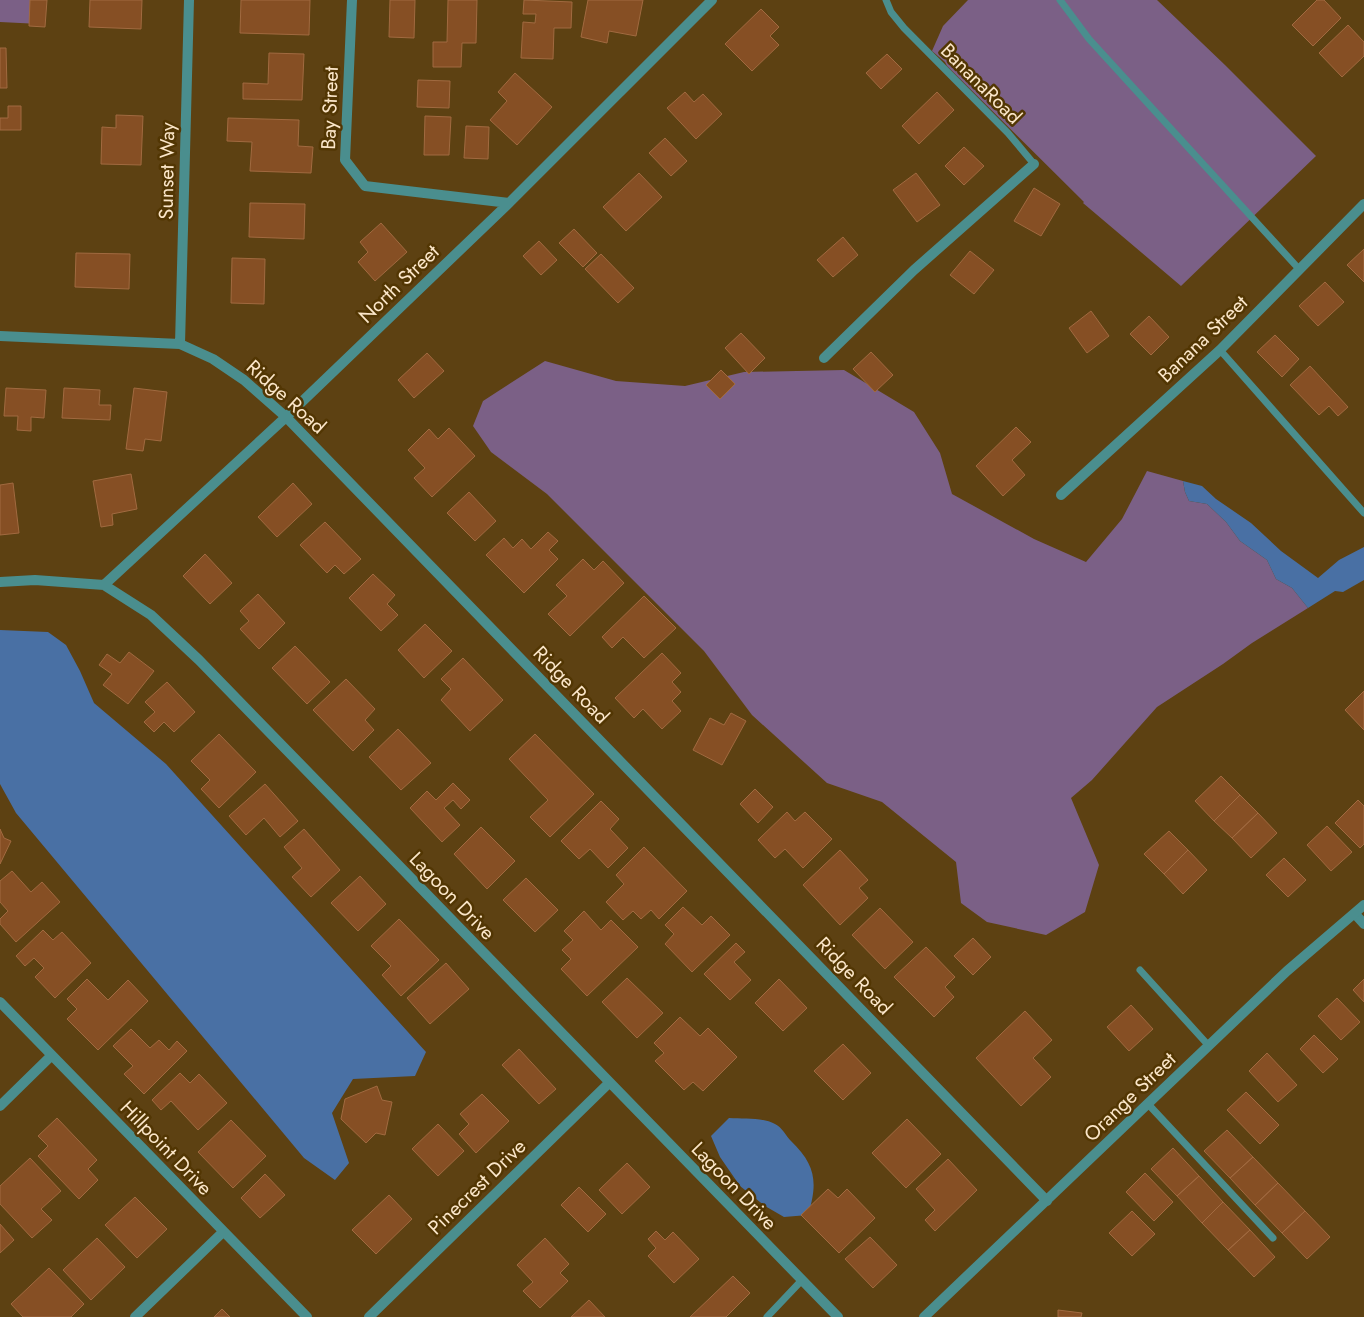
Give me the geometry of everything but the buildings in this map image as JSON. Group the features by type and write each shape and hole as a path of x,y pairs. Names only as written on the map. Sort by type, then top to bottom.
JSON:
{"street":[{"name":"Sunset Way","path":"180,344 189,0"},
{"name":"Bay Street","path":"352,0 345,160 365,186 509,203"},
{"name":"North Street","path":"104,585 286,417 509,203 712,0"},
{"path":"824,358 914,270 1034,164"},
{"name":"Banana Street","path":"1061,495 1220,350 1364,204"},
{"name":"Ridge Road","path":"0,336 180,344 213,359 244,380 286,417 1047,1201"},
{"name":"Lagoon Drive","path":"0,582 35,580 104,585 151,615 199,660 838,1317"},
{"name":"Orange Street","path":"924,1317 1287,971 1364,906"},
{"path":"1355,914 1364,924"},
{"name":"Hillpoint Drive","path":"0,1002 307,1317"},
{"path":"0,1106 51,1056"},
{"name":"Pinecrest Drive","path":"369,1317 609,1082"},
{"path":"135,1317 223,1232"}],"lane":[{"name":"BananaRoad","path":"886,0 891,12 904,28 1008,133 1034,164"},
{"path":"1060,0 1089,39 1300,269"},
{"path":"1220,350 1364,513"},
{"path":"1140,970 1209,1046"},
{"path":"1148,1104 1273,1238"},
{"path":"768,1317 802,1280"}],"shaded area":[{"path":"0,0 41,0 40,24 0,22"},
{"path":"968,0 1157,0 1316,156 1181,286 1083,203 932,51 943,26"},
{"path":"545,361 616,381 685,386 744,372 844,370 914,412 940,453 952,494 1034,539 1086,562 1122,519 1147,471 1183,481 1189,501 1207,504 1226,522 1240,541 1267,560 1276,579 1292,588 1308,608 1157,707 1092,780 1071,798 1099,865 1085,912 1046,935 987,922 961,903 956,862 882,802 827,783 752,715 704,651 547,494 491,452 473,426 483,401"}],"water":[{"path":"1183,481 1202,486 1216,499 1251,523 1281,551 1318,578 1339,560 1364,547 1364,580 1343,592 1335,591 1308,608 1292,588 1276,579 1267,560 1240,541 1226,522 1207,504 1189,501"},
{"path":"0,630 48,632 66,645 94,703 166,764 426,1052 415,1076 353,1079 332,1113 349,1163 335,1180 304,1158 16,813 0,784"},
{"path":"729,1118 758,1119 777,1125 806,1158 813,1175 814,1184 808,1215 784,1217 765,1206 740,1186 720,1157 711,1136"}]}
